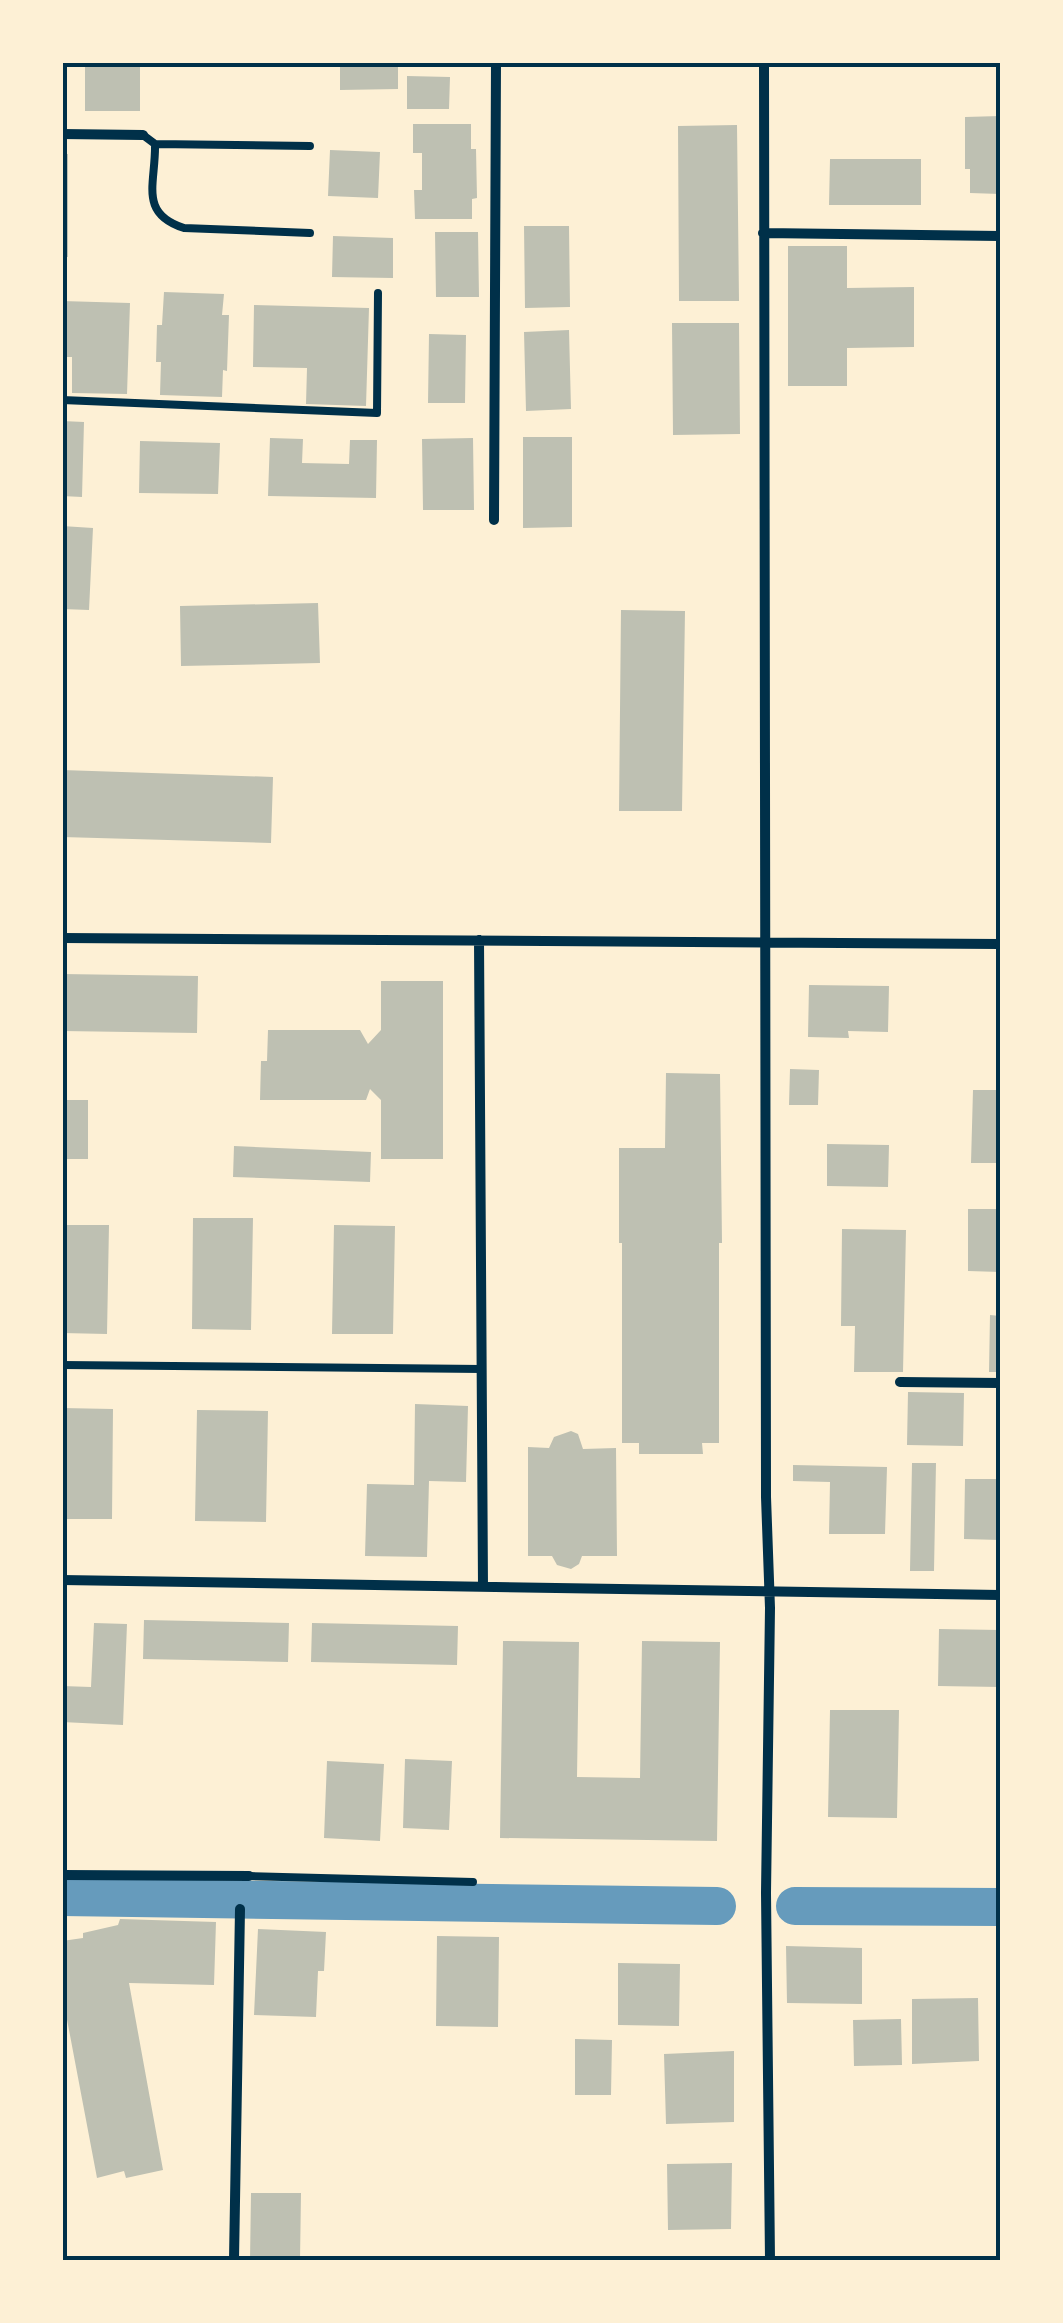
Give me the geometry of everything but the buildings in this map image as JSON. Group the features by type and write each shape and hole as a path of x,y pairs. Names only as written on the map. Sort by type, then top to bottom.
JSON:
{"street":[{"path":"494,520 496,62"},
{"path":"764,62 770,2260"},
{"path":"62,134 144,135"},
{"path":"763,232 1000,236"},
{"path":"62,938 1000,944"},
{"path":"480,940 483,1588"},
{"path":"900,1382 1000,1383"},
{"path":"62,1580 1000,1595"},
{"path":"62,1876 248,1876"},
{"path":"234,2260 240,1910"}],"lane":[{"path":"144,135 155,144 310,146"},
{"path":"155,144 153,198 156,214 166,222 184,228 310,233"},
{"path":"62,400 378,413 378,293"},
{"path":"62,1365 482,1370"},
{"path":"248,1876 473,1882"}],"waterway":[{"path":"62,1897 717,1906"},
{"path":"795,1906 1000,1907"}]}
